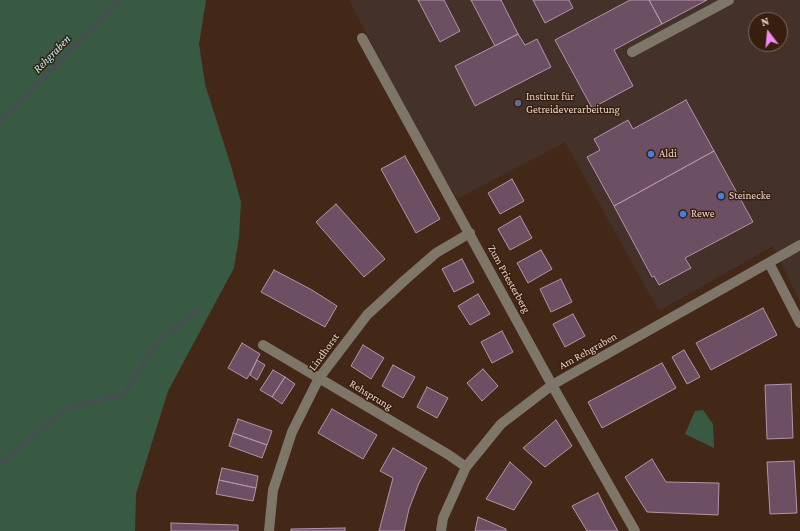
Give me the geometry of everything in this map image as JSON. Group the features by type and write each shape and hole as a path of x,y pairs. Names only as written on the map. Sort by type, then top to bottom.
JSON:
{"street":[{"path":"632,52 729,0"},
{"name":"Zum Priesterberg","path":"362,38 552,385 635,531"},
{"name":"Lindhorst","path":"269,531 273,490 292,432 319,378 367,315 406,278 436,253 470,233"},
{"name":"Am Rehgraben","path":"441,531 443,518 466,467 501,424 552,385 800,245"},
{"path":"769,263 800,323"},
{"name":"Rehsprung","path":"263,345 449,455 466,467"}],"shaded area":[{"path":"349,0 800,0 800,302 773,246 659,311 565,142 457,199 415,127"}],"green space":[{"path":"0,0 206,0 199,44 205,84 241,202 239,237 234,268 168,391 136,494 135,531 0,531"},
{"path":"703,410 713,424 714,448 685,434 695,411"}],"building":[{"path":"418,0 444,0 460,31 440,42"},
{"path":"471,0 501,0 518,34 495,46"},
{"path":"533,0 569,0 573,8 545,23"},
{"path":"630,0 649,0 662,24 614,50 633,86 592,108 555,40"},
{"path":"649,0 707,0 662,24"},
{"path":"518,34 525,45 537,39 551,67 475,106 455,66"},
{"name":"Aldi","path":"686,100 714,151 614,206 587,157 600,150 594,139 628,120 633,129"},
{"name":"Rewe","path":"714,151 753,222 685,258 691,268 659,285 654,276 652,277 614,206"},
{"path":"405,156 440,219 416,233 381,169"},
{"path":"512,179 524,201 500,214 488,193"},
{"path":"336,204 385,259 364,277 316,222"},
{"path":"520,216 532,238 510,250 498,229"},
{"path":"541,250 552,269 528,283 517,263"},
{"path":"462,259 474,282 454,292 442,269"},
{"path":"274,270 312,290 337,306 325,327 261,292"},
{"path":"561,279 572,302 551,312 540,289"},
{"path":"478,294 490,314 470,325 458,306"},
{"path":"763,308 777,335 711,370 696,343"},
{"path":"573,314 585,336 565,347 553,324"},
{"path":"502,331 513,352 492,363 481,342"},
{"path":"242,343 260,354 247,379 228,368"},
{"path":"363,345 384,358 371,379 351,366"},
{"path":"684,350 700,377 687,384 672,357"},
{"path":"257,360 265,365 257,380 250,375"},
{"path":"662,363 676,388 602,428 588,402"},
{"path":"393,365 415,377 403,398 382,386"},
{"path":"483,369 498,386 482,401 467,383"},
{"path":"273,370 285,377 272,397 260,390"},
{"path":"285,377 295,384 282,404 272,397"},
{"path":"791,384 793,438 767,439 765,385"},
{"path":"427,387 448,398 437,418 417,407"},
{"path":"332,409 377,435 363,459 318,433"},
{"path":"238,419 272,431 267,445 233,433"},
{"path":"556,420 572,446 545,467 523,448"},
{"path":"233,433 267,445 262,458 229,446"},
{"path":"393,448 427,468 419,483 409,509 404,531 379,531 393,478 380,471"},
{"path":"652,459 666,482 719,483 718,515 647,512 625,477"},
{"path":"794,461 797,513 770,514 767,462"},
{"path":"510,462 532,482 514,510 486,499"},
{"path":"222,468 258,476 256,488 219,480"},
{"path":"219,480 256,488 253,501 216,494"},
{"path":"598,493 618,531 587,531 572,506"},
{"path":"478,517 506,529 506,531 475,531"},
{"path":"171,523 238,525 238,531 171,531"},
{"path":"345,528 345,531 291,531 291,529"}],"waterway":[{"name":"Rehgraben","path":"0,123 119,0"},
{"path":"0,464 64,409 124,394 159,340 199,310"}],"place":[{"name":"Institut für Getreideverarbeitung","path":"518,103"},
{"name":"Aldi","path":"651,154"},
{"name":"Steinecke","path":"721,196"},
{"name":"Rewe","path":"683,214"}]}
